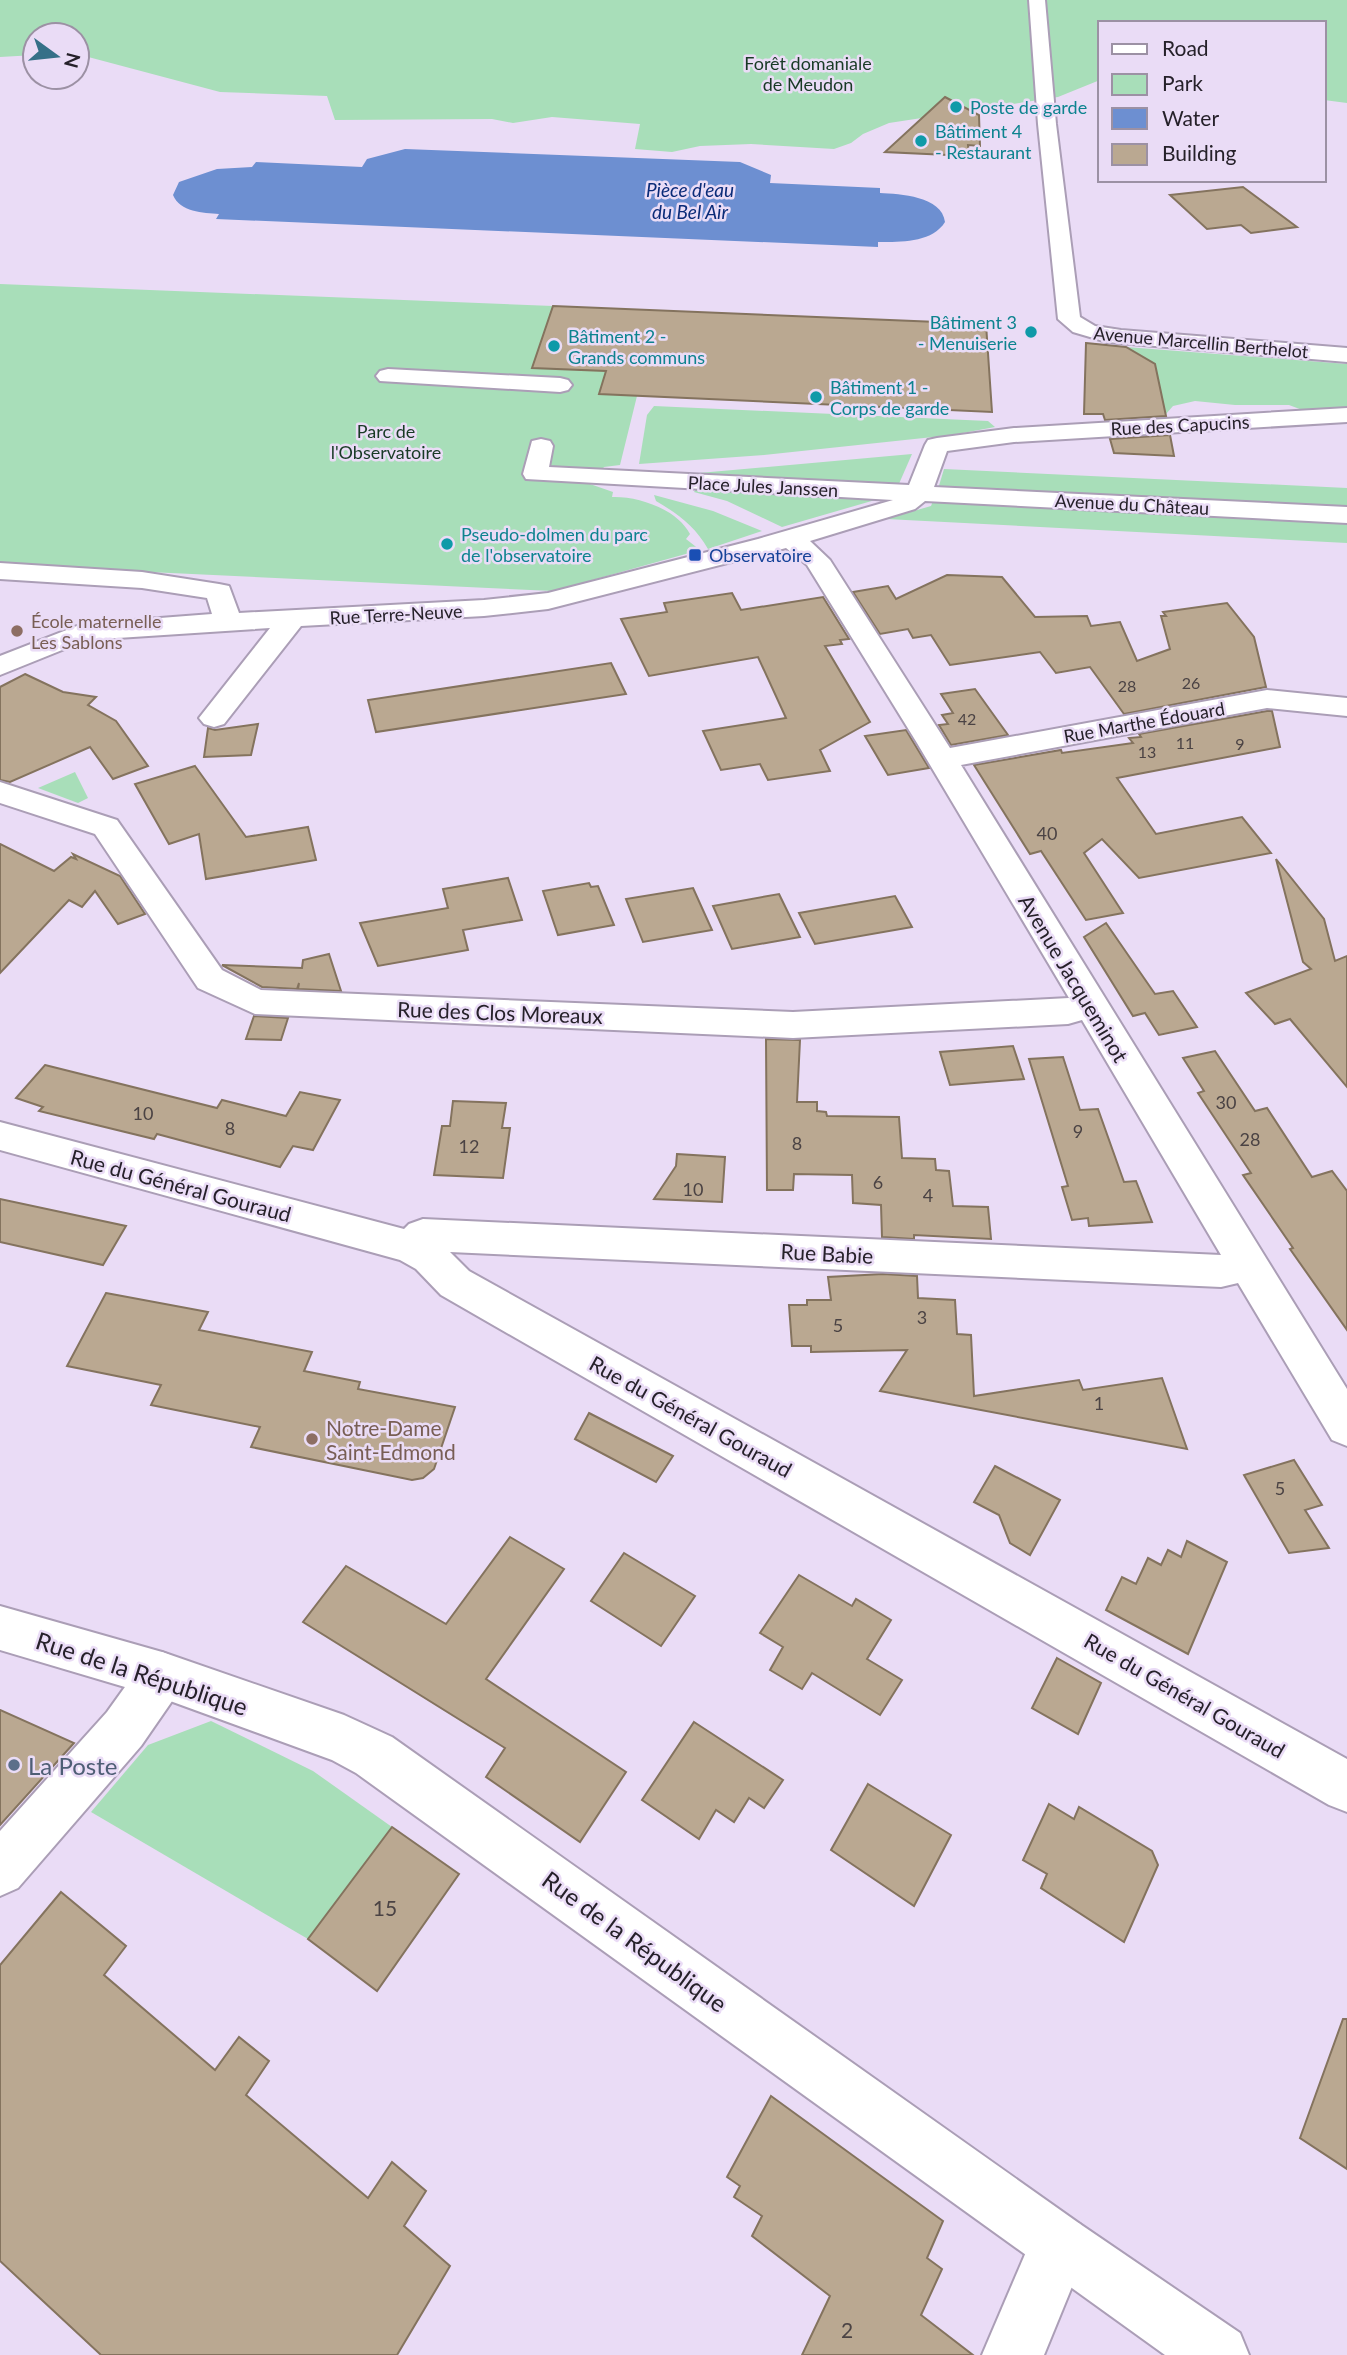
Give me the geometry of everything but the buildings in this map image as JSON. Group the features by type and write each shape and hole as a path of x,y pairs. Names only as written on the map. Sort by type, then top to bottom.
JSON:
{"street":[{"name":"Avenue Marcellin Berthelot","path":"1037,0 1069,319 1078,328 1121,337 1347,355"},
{"path":"388,376 560,385"},
{"name":"Rue des Capucins","path":"918,494 937,445 1014,435 1347,415"},
{"name":"Place Jules Janssen","path":"541,446 535,474 918,494"},
{"name":"Place Jules Janssen","path":"790,538 905,504 918,494"},
{"name":"Avenue du Château","path":"918,494 1347,515"},
{"name":"Rue Terre-Neuve","path":"0,666 82,632 484,608 548,601 790,538"},
{"name":"Avenue Jacqueminot","path":"790,538 817,560 942,760 1347,1427"},
{"path":"0,571 142,580 219,592 228,622"},
{"path":"214,718 290,620"},
{"name":"Rue Marthe Édouard","path":"942,760 1267,699 1347,707"},
{"name":"Rue des Clos Moreaux","path":"0,792 106,827 210,979 255,1002 793,1025 1068,1011 1091,1006"},
{"name":"Rue du Général Gouraud","path":"0,1136 412,1247 430,1258 455,1283 1347,1787"},
{"name":"Rue Babie","path":"412,1247 423,1235 1221,1271 1247,1265"},
{"name":"Rue de la République","path":"0,1628 162,1675 344,1740 374,1755 1059,2245 1219,2355"},
{"path":"0,1870 124,1729 162,1675"},
{"path":"1013,2355 1059,2245"}],"green space":[{"name":"Forêt domaniale de Meudon","path":"0,0 1347,0 1347,103 1326,100 1326,21 1098,21 1098,81 1058,97 889,123 834,149 751,144 700,146 672,152 635,149 640,124 552,117 513,123 492,119 335,120 327,96 220,92 91,58 91,21 21,21 21,56 0,57"},
{"name":"Parc de l'Observatoire","path":"0,284 553,306 532,368 606,371 600,394 637,396 620,465 604,467 590,484 613,492 612,497 645,502 666,511 684,525 690,534 686,539 700,550 553,591 0,565"},
{"path":"1126,347 1347,364 1347,408 1305,411 1289,405 1235,405 1195,401 1173,406 1166,414 1150,414 1137,354"},
{"path":"654,406 988,421 995,427 952,435 764,455 639,464 647,415"},
{"path":"912,454 898,486 698,477 699,473"},
{"path":"944,469 1347,488 1347,509 938,489"},
{"path":"696,489 882,498 782,527 727,501 694,492"},
{"path":"654,495 713,511 762,531 708,549 692,527 656,501"},
{"path":"933,501 1347,521 1347,543 886,519 931,506"},
{"path":"75,772 88,798 78,803 38,788"},
{"path":"211,1721 313,1771 392,1827 308,1939 91,1812 148,1745"}],"water":[{"name":"Pièce d'eau du Bel Air","path":"405,149 740,162 771,175 770,183 880,188 880,193 919,198 936,207 945,222 924,238 878,242 878,247 216,219 219,214 186,208 176,201 173,195 179,182 217,169 252,167 256,162 362,167 367,159"}],"place":[{"name":"Poste de garde","path":"956,107"},
{"name":"Bâtiment 4 - Restaurant","path":"921,141"},
{"name":"Bâtiment 3 - Menuiserie","path":"1031,332"},
{"name":"Bâtiment 2 - Grands communs","path":"554,346"},
{"name":"Bâtiment 1 - Corps de garde","path":"816,397"},
{"name":"Pseudo-dolmen du parc de l'observatoire","path":"447,544"},
{"name":"Observatoire","path":"695,555"},
{"name":"École maternelle Les Sablons","path":"17,631"},
{"name":"Notre-Dame Saint-Edmond","path":"312,1439"},
{"name":"La Poste","path":"14,1765"}]}
